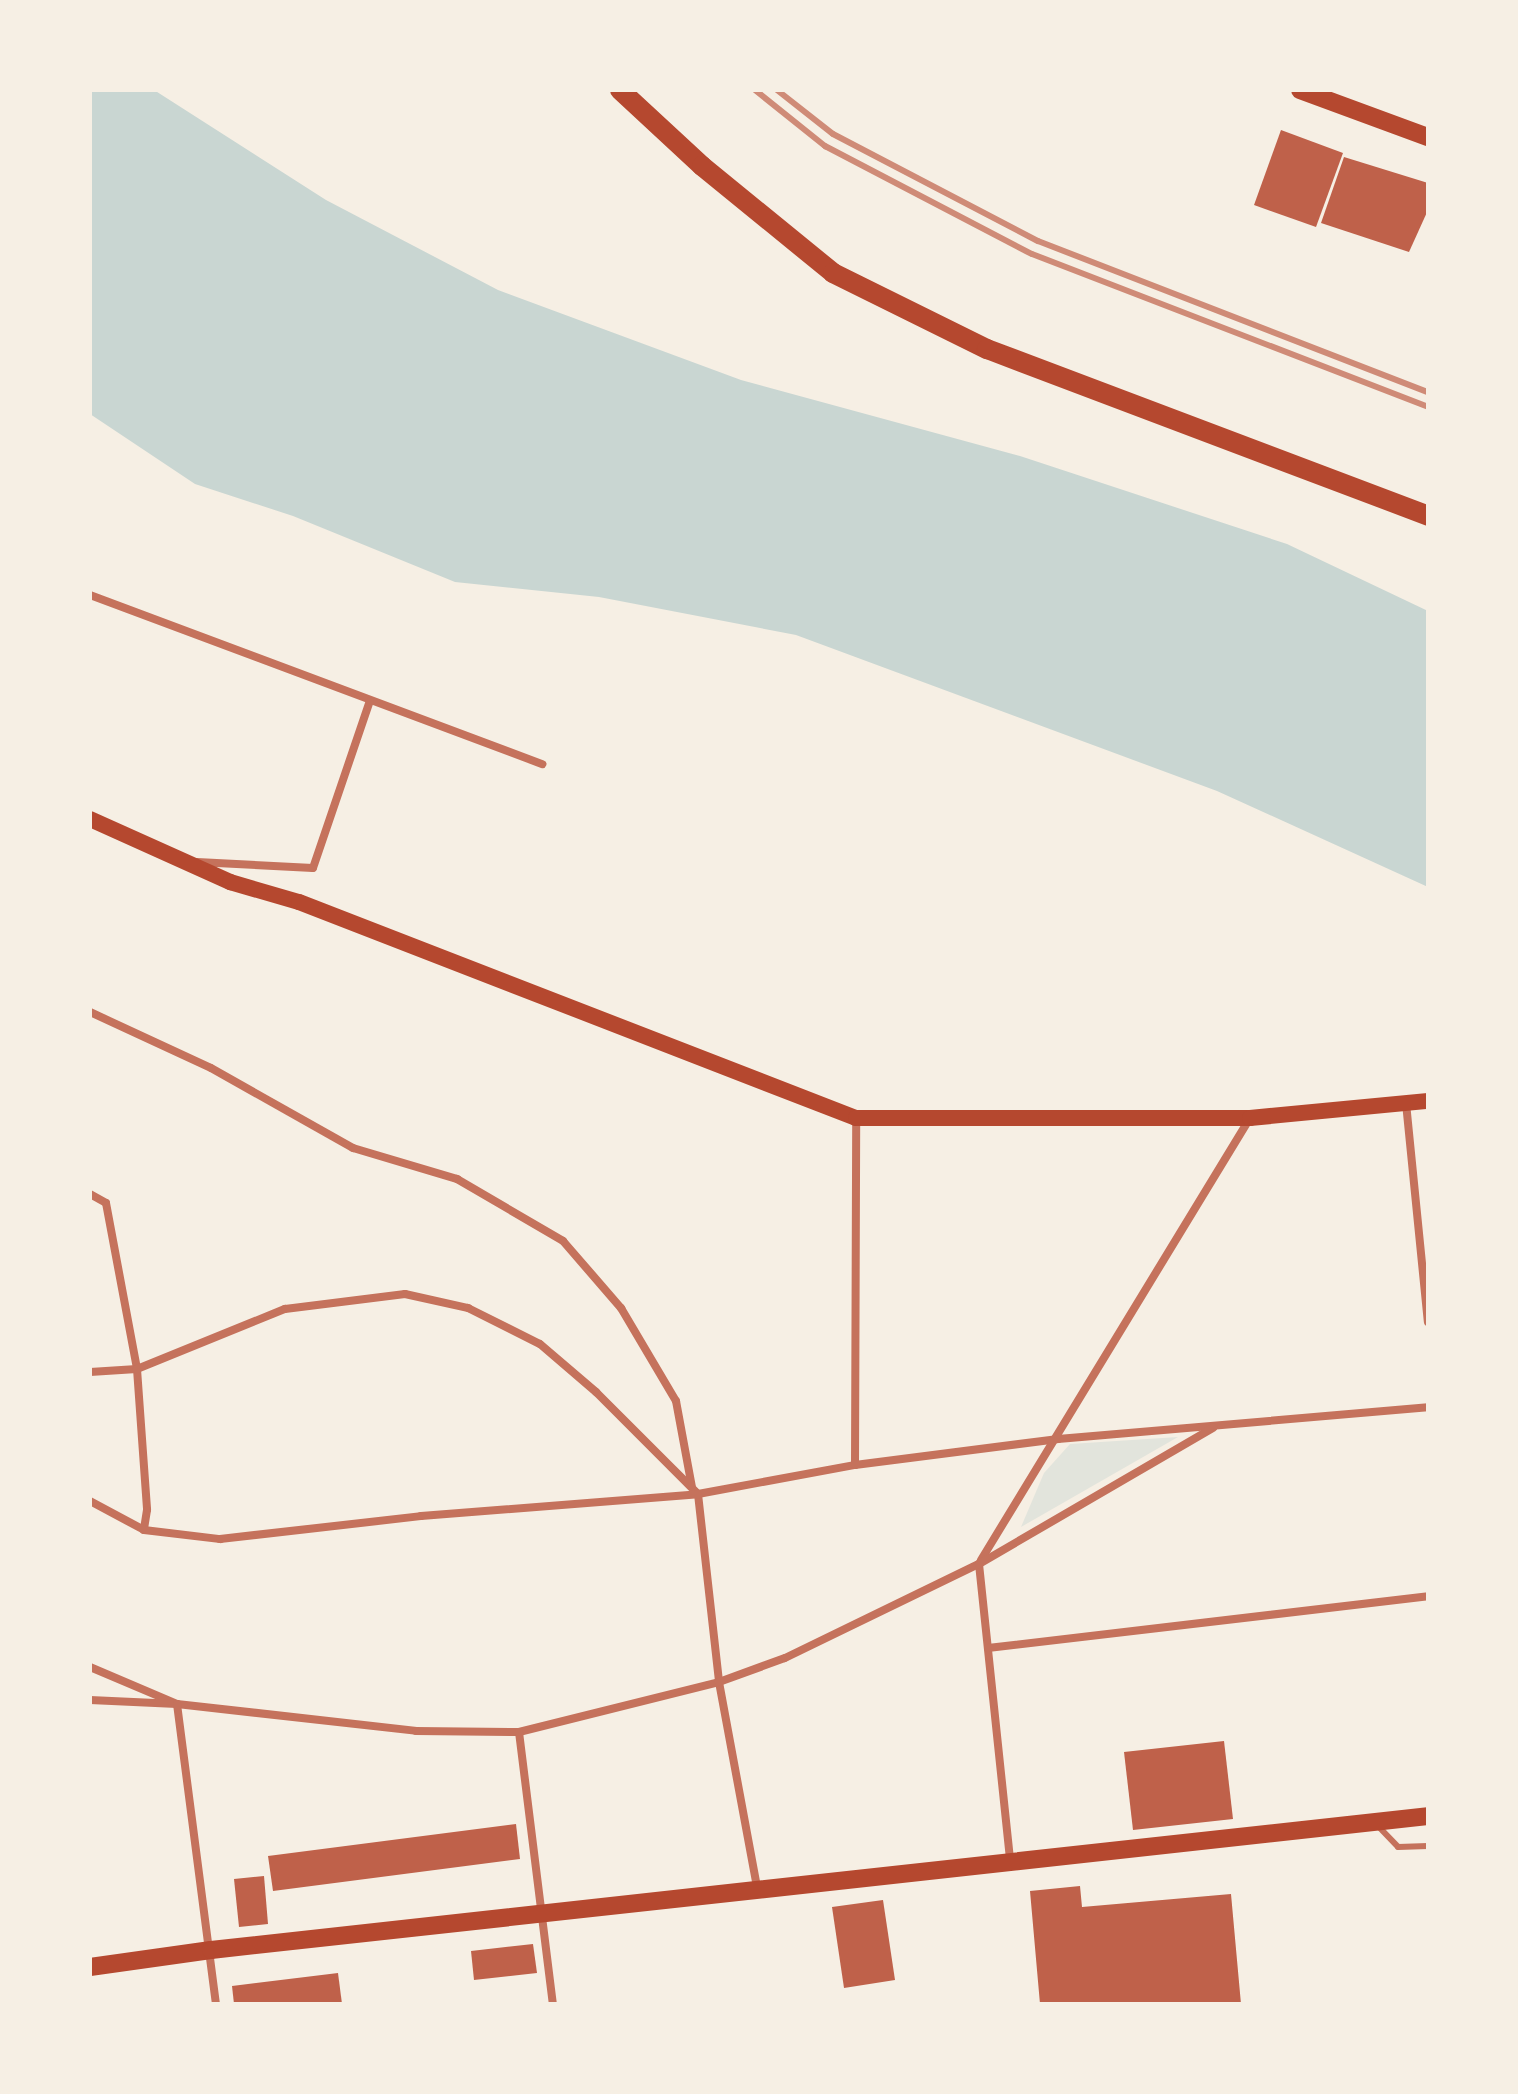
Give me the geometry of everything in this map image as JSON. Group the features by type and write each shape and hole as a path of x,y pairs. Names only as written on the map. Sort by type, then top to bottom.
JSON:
{"highway":[{"path":"620,90 702,166 833,273 987,349 1428,516"}],"main road":[{"path":"1300,90 1428,137"},
{"path":"90,819 230,882 299,902 856,1118 1250,1118 1428,1101"},
{"path":"90,1967 211,1950 1428,1816"}],"street":[{"path":"90,595 542,764"},
{"path":"180,861 313,868 370,701"},
{"path":"90,1012 211,1068 353,1148 457,1179 563,1241 621,1308 676,1401 695,1490 719,1682 757,1889"},
{"path":"1406,1103 1428,1322"},
{"path":"855,1465 856,1118"},
{"path":"1010,1860 979,1564 1058,1439 1250,1118"},
{"path":"90,1194 106,1203 137,1369 147,1510 144,1530"},
{"path":"90,1372 137,1369 285,1309 405,1294 468,1308 540,1344 596,1392 695,1490"},
{"path":"90,1501 144,1530 220,1539 695,1490 855,1465 1058,1439 1428,1407"},
{"path":"90,1700 177,1704 416,1731 519,1732 719,1682 785,1658 979,1564 1217,1426"},
{"path":"988,1648 1428,1596"},
{"path":"90,1667 177,1704"},
{"path":"177,1704 216,2004"},
{"path":"519,1732 553,2004"}],"lane":[{"path":"1376,1823 1398,1847 1428,1846"}],"shaded area":[{"path":"90,90 154,90 326,200 498,290 741,380 1020,456 1287,544 1428,611 1428,887 1217,791 796,635 599,597 455,582 293,516 195,484 90,414"},
{"path":"1178,1437 1021,1527 1044,1473 1070,1444"}],"building":[{"path":"1281,130 1343,153 1316,227 1254,205"},
{"path":"1344,157 1428,183 1428,210 1409,252 1321,223"},
{"path":"1224,1741 1233,1819 1133,1830 1124,1752"},
{"path":"516,1824 520,1859 273,1891 268,1856"},
{"path":"264,1876 268,1924 239,1927 234,1879"},
{"path":"1080,1886 1082,1907 1231,1894 1241,2004 1040,2004 1030,1891"},
{"path":"883,1900 895,1980 844,1988 832,1907"},
{"path":"533,1944 537,1973 474,1980 471,1951"},
{"path":"338,1973 342,2004 234,2004 232,1986"}],"railway":[{"path":"755,90 825,146 1032,254 1428,407"},
{"path":"777,90 833,134 1038,241 1428,392"}]}
